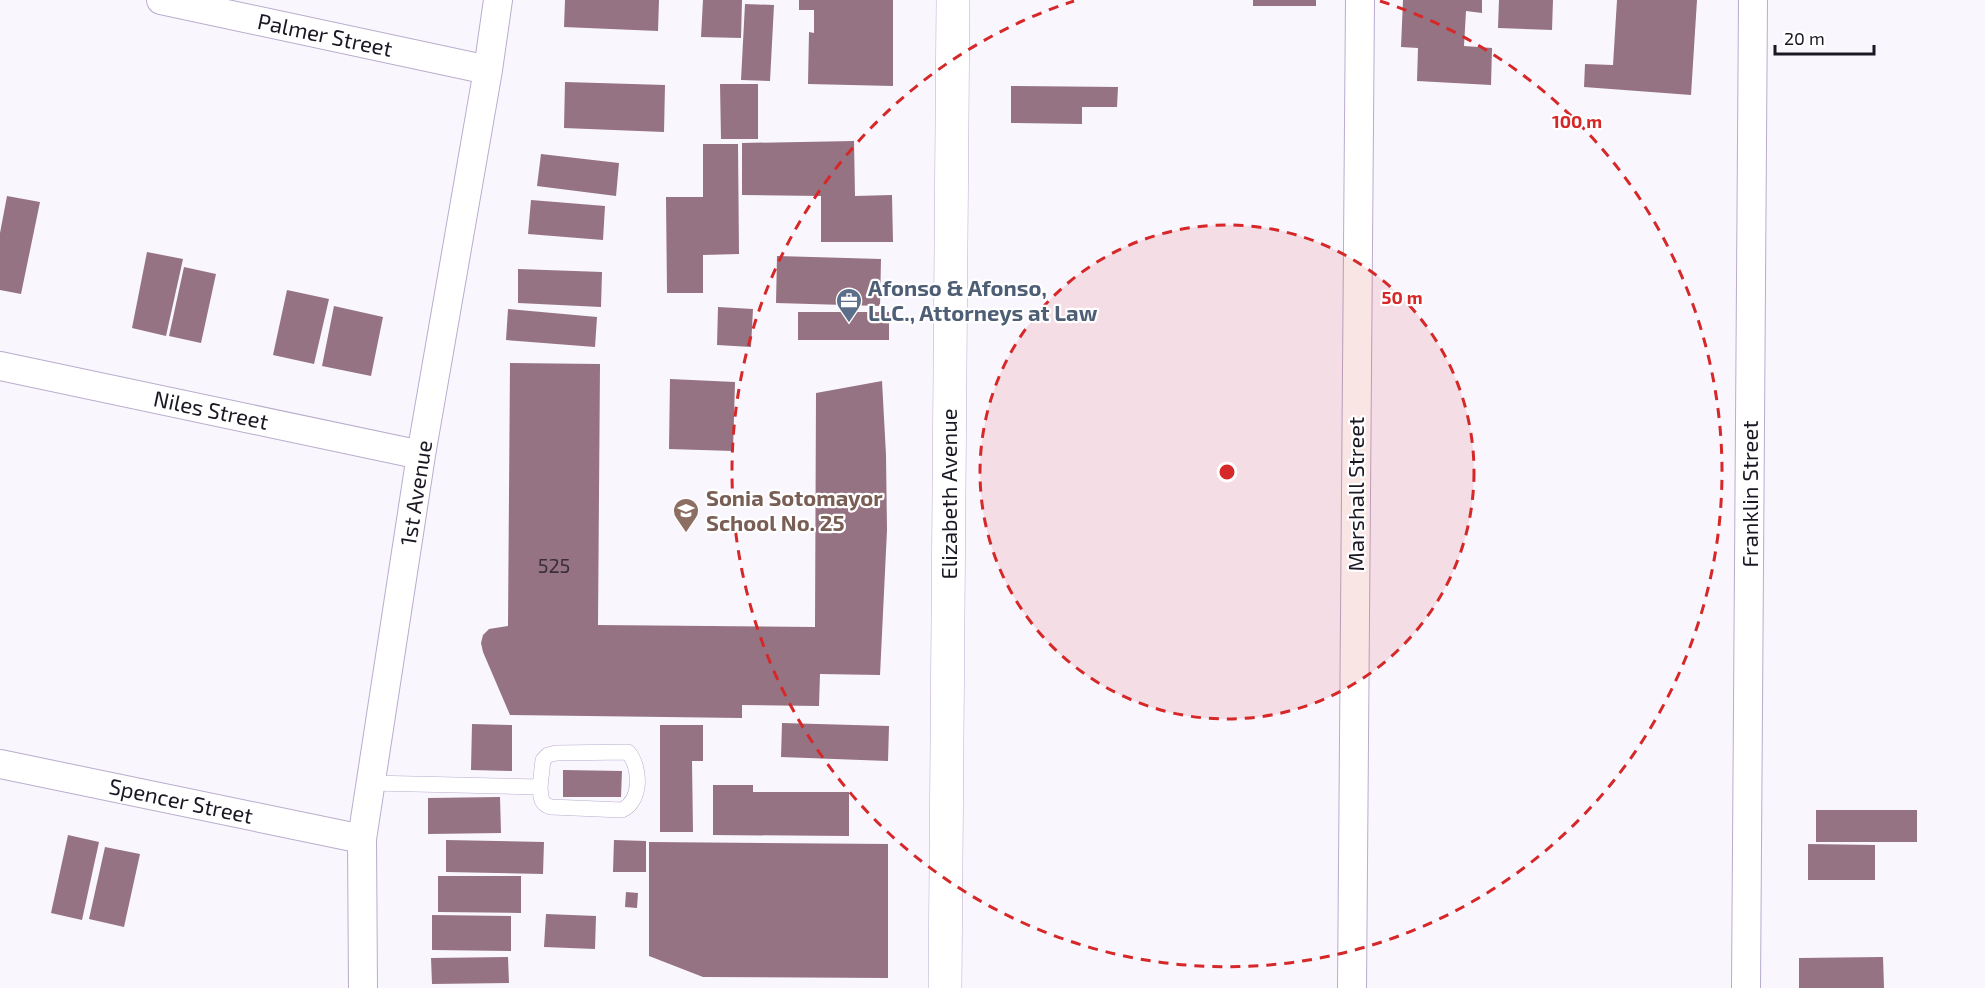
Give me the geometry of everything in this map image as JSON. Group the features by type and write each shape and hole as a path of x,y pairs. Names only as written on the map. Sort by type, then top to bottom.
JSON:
{"street":[{"name":"Palmer Street","path":"161,0 488,70"},
{"name":"1st Avenue","path":"363,988 362,839 421,455 488,70 498,0"},
{"name":"Elizabeth Avenue","path":"945,988 953,0"},
{"name":"Marshall Street","path":"1352,988 1360,0"},
{"name":"Franklin Street","path":"1746,988 1753,0"},
{"name":"Niles Street","path":"0,366 421,455"},
{"name":"Spencer Street","path":"0,764 362,839"}],"lane":[{"path":"628,752 635,763 637,795 629,807 622,810 551,807 541,801 540,787 543,760 548,755 628,752"},
{"path":"371,783 540,787"}],"building":[{"path":"565,0 659,0 658,31 564,27"},
{"path":"703,0 742,0 741,38 701,37"},
{"path":"799,0 893,0 893,86 808,84 809,32 814,33 814,10 799,10"},
{"path":"1253,0 1316,0 1316,6 1253,6"},
{"path":"1403,0 1482,0 1482,13 1466,11 1464,46 1492,48 1491,85 1417,81 1418,48 1401,47"},
{"path":"1499,0 1553,0 1552,30 1498,28"},
{"path":"1617,0 1697,0 1691,95 1584,87 1585,64 1613,65"},
{"path":"745,4 774,5 770,81 741,80"},
{"path":"565,82 665,85 664,132 564,128"},
{"path":"720,84 758,84 758,139 721,139"},
{"path":"1011,86 1118,87 1117,107 1082,107 1082,124 1011,123"},
{"path":"854,141 855,196 892,195 893,242 821,242 821,196 742,195 742,143"},
{"path":"703,144 738,144 739,254 703,255 703,293 667,293 666,197 703,197"},
{"path":"541,154 619,163 616,196 537,186"},
{"path":"7,196 40,202 21,294 0,290 0,233"},
{"path":"531,200 605,206 603,240 528,234"},
{"path":"147,252 183,259 166,336 132,328"},
{"path":"777,256 881,259 880,306 776,303"},
{"path":"184,267 216,274 201,343 169,336"},
{"path":"518,269 602,272 601,307 518,303"},
{"path":"287,290 329,299 314,364 273,355"},
{"path":"334,306 383,317 371,376 322,366"},
{"path":"718,307 753,309 751,347 717,345"},
{"path":"508,309 597,317 595,347 506,340"},
{"path":"798,312 889,312 889,340 798,340"},
{"path":"510,363 600,364 598,625 815,627 816,393 882,381 887,530 880,675 820,674 819,706 742,705 742,718 510,715 481,643 483,635 489,629 508,626"},
{"path":"670,379 735,382 733,451 669,449"},
{"path":"782,723 889,726 888,761 781,757"},
{"path":"472,724 512,725 512,771 471,770"},
{"path":"660,725 703,725 703,761 692,761 693,832 660,832"},
{"path":"563,770 622,771 621,797 563,797"},
{"path":"713,785 753,785 753,792 849,792 849,836 713,835"},
{"path":"500,797 501,833 428,834 428,798"},
{"path":"1816,810 1917,810 1917,842 1816,842"},
{"path":"68,835 99,842 82,920 51,913"},
{"path":"446,840 544,842 543,874 446,872"},
{"path":"614,840 646,841 646,872 613,872"},
{"path":"649,842 888,844 888,978 703,977 649,956"},
{"path":"1808,844 1875,845 1875,880 1808,880"},
{"path":"105,847 140,854 124,927 89,919"},
{"path":"438,876 521,876 521,913 438,912"},
{"path":"626,892 638,893 637,908 625,907"},
{"path":"546,914 596,916 595,949 544,947"},
{"path":"432,915 511,916 511,951 432,950"},
{"path":"508,957 509,983 432,984 431,958"},
{"path":"1883,957 1884,988 1799,988 1799,958"}],"place":[{"name":"Afonso & Afonso, LLC., Attorneys at Law","path":"849,324"},
{"name":"Sonia Sotomayor School No. 25","path":"686,534"}]}
